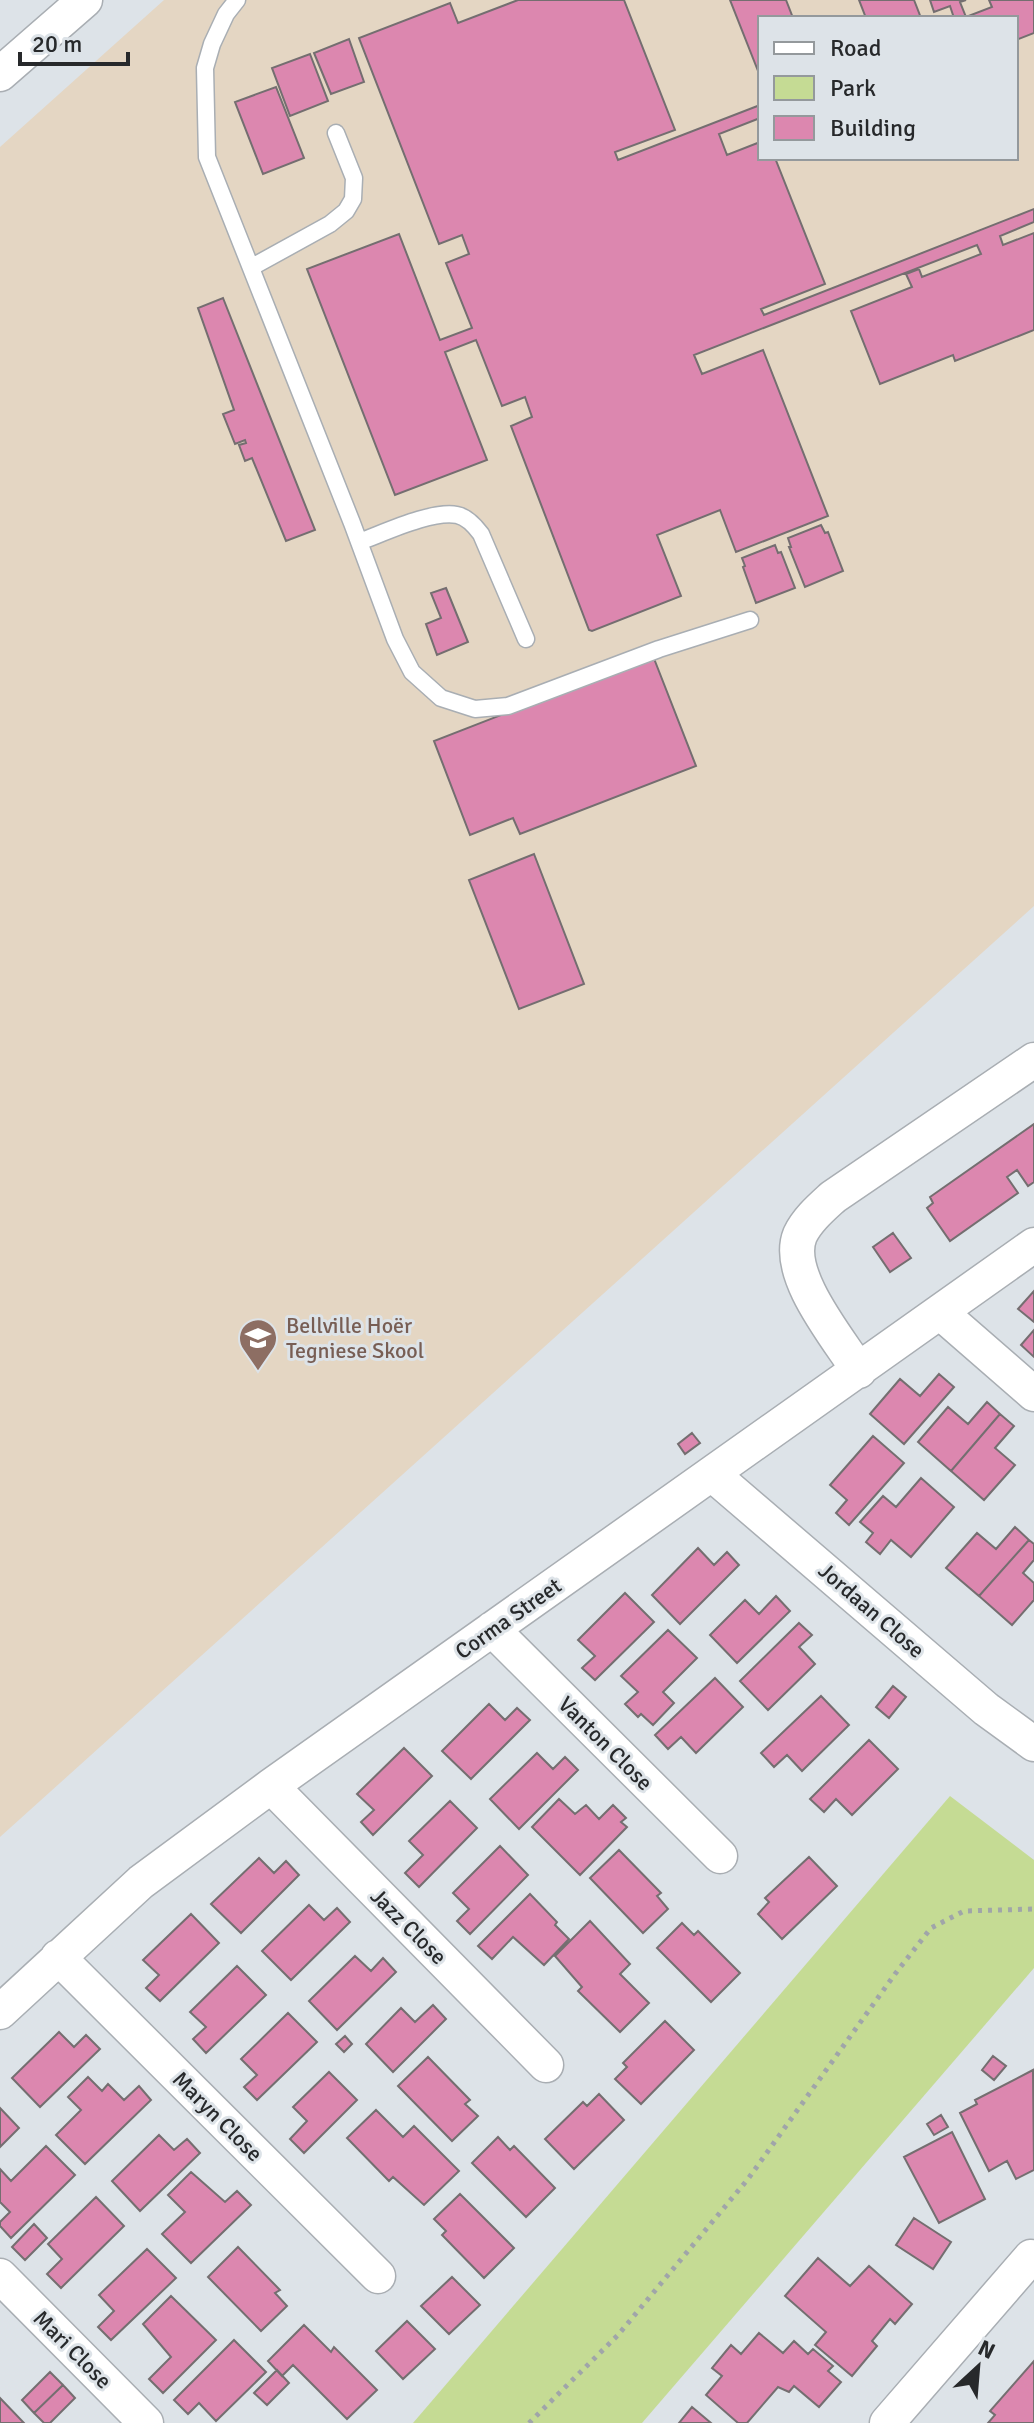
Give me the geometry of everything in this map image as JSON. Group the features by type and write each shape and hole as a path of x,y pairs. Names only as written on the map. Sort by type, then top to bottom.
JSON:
{"street":[{"path":"0,74 85,0"},
{"path":"859,1371 804,1283 797,1264 801,1232 833,1197 1034,1060"},
{"name":"Corma Street","path":"0,2012 141,1882 271,1786 1034,1245"},
{"path":"941,1313 1034,1394"},
{"name":"Jordaan Close","path":"712,1474 986,1709 1034,1744"},
{"name":"Vanton Close","path":"492,1629 720,1856"},
{"name":"Jazz Close","path":"271,1786 546,2065"},
{"name":"Maryn Close","path":"58,1957 378,2276"},
{"path":"887,2423 1031,2257"},
{"name":"Mari Close","path":"0,2276 146,2423"}],"lane":[{"path":"237,0 226,14 205,68 207,157 395,639 412,672 441,698 475,709 508,706 659,649 750,620"},
{"path":"252,267 330,224 346,211 353,199 354,178 336,133"},
{"path":"359,542 435,516 458,515 473,524 481,534 526,639"}],"path":[{"path":"529,2423 618,2335 748,2179 931,1928 964,1911 1034,1909"}],"shaded area":[{"name":"Bellville Hoër Tegniese Skool","path":"164,0 1034,0 1034,906 0,1837 0,147"}],"green space":[{"path":"950,1796 1034,1860 1034,1968 642,2423 413,2423"}],"building":[{"path":"518,0 624,0 675,130 615,152 618,160 758,106 758,119 719,134 727,155 758,143 758,160 776,160 825,284 761,309 764,315 1034,209 1034,222 1000,236 1003,245 1034,233 1034,330 955,361 953,355 880,384 851,311 912,287 906,274 919,269 922,277 981,254 977,245 694,355 702,374 763,350 828,516 736,552 720,510 657,535 681,596 589,630 511,426 532,417 525,397 502,406 476,340 445,352 487,460 395,495 307,269 399,234 440,340 472,328 446,263 469,254 462,235 439,244 359,38 450,3 458,23"},
{"path":"730,0 786,0 792,16 758,16 758,71"},
{"path":"859,0 914,0 920,16 865,16"},
{"path":"930,0 966,0 960,2 966,16 953,16 950,6 934,12"},
{"path":"989,0 1034,0 1034,33 1018,39 1018,16 969,16 992,7"},
{"path":"349,39 364,82 331,94 314,53"},
{"path":"310,54 328,101 290,116 272,68"},
{"path":"276,87 304,158 263,174 235,102"},
{"path":"223,298 315,530 286,541 252,458 245,461 239,445 246,443 245,440 235,444 223,414 234,410 198,308"},
{"path":"821,525 825,533 828,532 843,571 805,587 788,538"},
{"path":"775,545 778,553 781,552 795,588 756,603 742,558"},
{"path":"446,588 468,642 437,655 426,624 441,618 431,593"},
{"path":"653,656 696,766 520,834 513,818 470,835 434,741"},
{"path":"534,854 584,984 519,1009 469,880"},
{"path":"1034,1124 1034,1182 1028,1186 1017,1170 1007,1177 1018,1193 950,1241 927,1208 933,1203 930,1197"},
{"path":"893,1233 911,1258 890,1272 873,1247"},
{"path":"1034,1291 1034,1322 1018,1309"},
{"path":"1034,1330 1034,1357 1021,1345"},
{"path":"939,1374 954,1387 904,1444 870,1414 900,1379 920,1396"},
{"path":"987,1402 1000,1414 951,1471 918,1442 948,1407 968,1424"},
{"path":"1000,1414 1014,1426 995,1448 1015,1465 984,1500 951,1471"},
{"path":"692,1433 700,1443 685,1454 678,1444"},
{"path":"873,1436 904,1463 849,1525 836,1513 847,1500 830,1485"},
{"path":"921,1478 954,1507 911,1557 891,1540 880,1554 866,1542 873,1533 860,1522 883,1496 896,1507"},
{"path":"1015,1527 1029,1540 979,1596 946,1568 977,1533 996,1549"},
{"path":"1029,1540 1034,1544 1034,1560 1023,1573 1034,1583 1034,1600 1012,1625 979,1596"},
{"path":"698,1548 714,1565 727,1552 739,1565 680,1624 652,1595"},
{"path":"625,1593 654,1622 595,1680 582,1668 595,1656 578,1640"},
{"path":"776,1596 790,1611 737,1663 710,1635 745,1600 759,1614"},
{"path":"799,1623 812,1635 799,1647 815,1664 768,1710 740,1681"},
{"path":"668,1630 697,1658 663,1692 674,1703 653,1725 641,1714 638,1717 625,1704 638,1692 621,1676"},
{"path":"715,1678 743,1707 696,1753 681,1737 668,1749 655,1735"},
{"path":"893,1686 906,1697 889,1718 876,1707"},
{"path":"821,1696 849,1725 802,1771 787,1755 774,1767 761,1753"},
{"path":"489,1704 505,1720 517,1708 530,1720 471,1779 442,1751"},
{"path":"869,1740 898,1769 852,1815 836,1799 824,1812 810,1799"},
{"path":"404,1748 432,1776 373,1835 361,1822 374,1810 357,1794"},
{"path":"537,1753 553,1769 565,1757 578,1770 519,1829 490,1799"},
{"path":"559,1799 575,1814 586,1805 599,1819 613,1805 626,1818 621,1822 627,1827 580,1875 532,1827"},
{"path":"450,1801 477,1828 419,1887 405,1873 423,1855 409,1841"},
{"path":"500,1846 528,1875 470,1934 457,1921 469,1909 453,1893"},
{"path":"619,1850 661,1893 657,1896 668,1909 643,1933 590,1878"},
{"path":"809,1857 837,1886 782,1939 758,1914 769,1902 765,1898"},
{"path":"259,1858 274,1873 286,1861 299,1875 241,1933 211,1904"},
{"path":"530,1894 569,1939 544,1965 513,1937 492,1959 478,1946"},
{"path":"309,1905 324,1920 337,1908 350,1922 291,1980 262,1951"},
{"path":"191,1914 219,1943 160,2001 146,1988 159,1975 143,1960"},
{"path":"590,1921 630,1964 620,1974 649,2003 620,2032 578,1991 582,1987 555,1956"},
{"path":"682,1923 694,1935 698,1931 740,1973 711,2002 657,1948"},
{"path":"355,1956 371,1971 383,1958 396,1972 337,2030 309,2001"},
{"path":"237,1966 266,1995 206,2053 193,2039 206,2027 190,2012"},
{"path":"433,2005 446,2019 393,2072 366,2044 401,2008 415,2022"},
{"path":"288,2013 317,2042 257,2100 244,2087 257,2075 241,2059"},
{"path":"665,2021 694,2050 641,2104 615,2079 627,2067 623,2063"},
{"path":"59,2032 74,2047 86,2035 100,2049 40,2107 12,2078"},
{"path":"345,2036 352,2044 344,2052 336,2044"},
{"path":"993,2056 1006,2066 994,2080 982,2070"},
{"path":"428,2057 470,2100 465,2104 478,2116 452,2141 398,2086"},
{"path":"1033,2070 1034,2170 1016,2179 1007,2161 989,2171 960,2113 977,2104 975,2100"},
{"path":"329,2072 357,2100 304,2153 290,2139 307,2121 293,2107"},
{"path":"88,2077 102,2091 108,2084 124,2100 139,2086 151,2100 85,2164 56,2135 81,2110 68,2097"},
{"path":"599,2094 624,2120 574,2169 545,2139 583,2102 587,2106"},
{"path":"0,2108 19,2128 0,2147"},
{"path":"376,2110 403,2137 414,2126 459,2171 424,2205 393,2177 389,2181 347,2138"},
{"path":"941,2115 948,2127 934,2135 927,2124"},
{"path":"952,2132 985,2199 939,2223 904,2157"},
{"path":"159,2135 174,2150 187,2139 200,2153 140,2211 112,2181"},
{"path":"498,2137 510,2150 514,2146 555,2188 526,2217 472,2163"},
{"path":"46,2146 75,2175 11,2238 0,2226 10,2212 0,2202 0,2169 11,2181"},
{"path":"191,2172 225,2202 237,2191 251,2205 191,2263 162,2234 185,2212 168,2195"},
{"path":"460,2194 514,2248 484,2278 442,2235 446,2231 434,2219"},
{"path":"96,2197 124,2226 61,2288 47,2274 62,2259 48,2244"},
{"path":"914,2218 951,2242 933,2269 896,2245"},
{"path":"34,2224 47,2238 25,2260 12,2247"},
{"path":"238,2247 280,2290 275,2293 287,2306 261,2331 208,2277"},
{"path":"147,2249 176,2278 111,2340 98,2327 114,2311 99,2295"},
{"path":"818,2258 850,2286 869,2266 912,2304 895,2324 890,2319 872,2341 877,2346 852,2376 815,2345 826,2332 785,2296"},
{"path":"452,2277 480,2305 449,2334 421,2306"},
{"path":"171,2296 216,2340 163,2393 149,2379 171,2357 143,2324"},
{"path":"407,2321 435,2349 403,2379 376,2351"},
{"path":"304,2325 331,2352 334,2347 377,2390 347,2419 293,2365 282,2376 268,2361"},
{"path":"759,2333 783,2353 794,2341 808,2354 813,2349 833,2366 828,2371 841,2382 819,2407 794,2386 789,2392 778,2387 747,2423 738,2423 706,2395 722,2376 712,2368 731,2345 741,2354"},
{"path":"234,2340 266,2372 216,2421 199,2403 188,2414 174,2400"},
{"path":"1034,2361 1034,2423 988,2423 995,2415 990,2411"},
{"path":"277,2370 289,2383 267,2405 254,2393"},
{"path":"50,2372 63,2385 34,2413 22,2400"},
{"path":"63,2385 75,2398 50,2423 44,2423 34,2413"},
{"path":"0,2398 24,2423 0,2423"},
{"path":"692,2407 711,2423 679,2423"}],"place":[{"name":"Bellville Hoër Tegniese Skool","path":"258,1372"}]}
